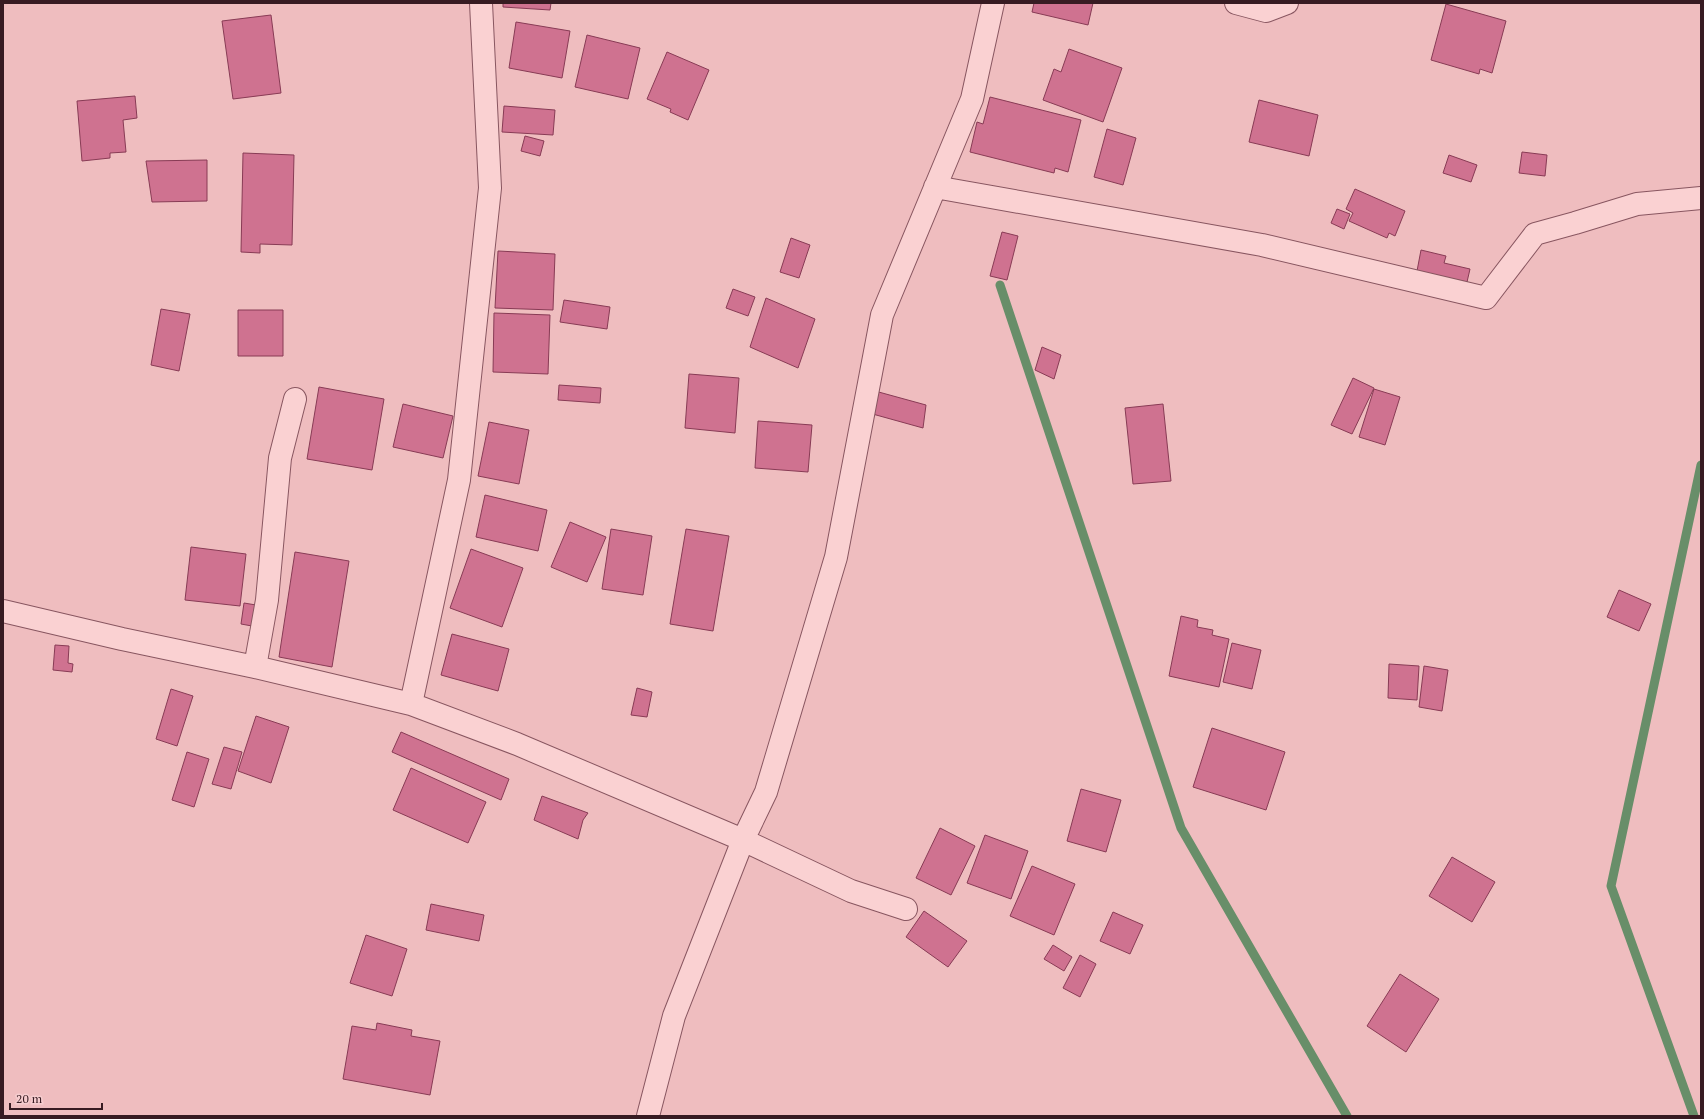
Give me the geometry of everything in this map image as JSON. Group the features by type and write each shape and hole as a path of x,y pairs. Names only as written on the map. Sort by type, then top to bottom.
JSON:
{"street":[{"path":"411,704 459,480 490,188 481,3"},
{"path":"648,1116 674,1016 743,840 766,792 836,556 882,314 972,99 993,3"},
{"path":"1236,3 1266,10 1287,3"},
{"path":"935,187 1262,245 1486,298 1535,234 1575,224 1637,204 1701,198"},
{"path":"255,667 267,600 280,458 295,399"},
{"path":"3,611 122,639 255,667 411,704 517,744 743,840 851,891 906,909"}],"building":[{"path":"503,3 551,3 550,10 503,7"},
{"path":"1034,3 1093,3 1088,25 1032,12"},
{"path":"1446,4 1506,21 1492,73 1480,69 1479,74 1431,60"},
{"path":"271,15 281,93 233,99 222,21"},
{"path":"516,22 570,31 562,78 509,68"},
{"path":"587,35 640,48 628,99 575,87"},
{"path":"1069,49 1122,68 1103,122 1043,100 1054,69 1061,72"},
{"path":"667,52 709,70 688,120 670,112 671,109 647,99"},
{"path":"135,96 137,118 123,120 126,152 110,153 110,158 82,161 77,101"},
{"path":"990,97 1081,120 1068,172 1055,168 1054,173 970,152 977,122 983,124"},
{"path":"1259,100 1318,115 1309,156 1249,142"},
{"path":"504,106 555,110 553,135 502,132"},
{"path":"1107,129 1136,138 1123,185 1094,177"},
{"path":"525,136 544,141 540,156 521,151"},
{"path":"1522,152 1547,155 1545,176 1519,173"},
{"path":"243,153 294,155 292,245 260,244 260,253 241,252"},
{"path":"1449,155 1477,165 1471,182 1443,173"},
{"path":"207,160 207,201 152,202 146,161"},
{"path":"1355,189 1405,211 1395,236 1389,233 1387,238 1349,221 1353,213 1346,209"},
{"path":"1337,209 1350,214 1344,229 1331,223"},
{"path":"1002,232 1018,236 1007,280 990,276"},
{"path":"791,238 810,245 799,278 780,272"},
{"path":"1421,250 1446,256 1444,263 1470,269 1467,282 1417,271"},
{"path":"498,251 555,254 553,310 495,308"},
{"path":"733,289 755,297 748,316 726,308"},
{"path":"766,298 815,319 798,368 750,347"},
{"path":"564,300 610,307 607,329 560,322"},
{"path":"161,309 190,314 179,371 151,365"},
{"path":"238,310 283,310 283,356 238,356"},
{"path":"494,313 550,315 548,374 493,372"},
{"path":"1042,347 1061,355 1054,379 1035,370"},
{"path":"689,374 739,378 735,433 685,428"},
{"path":"1353,378 1374,388 1352,434 1331,425"},
{"path":"559,385 601,388 600,403 558,400"},
{"path":"319,387 384,399 372,470 307,459"},
{"path":"1374,389 1400,397 1385,445 1359,437"},
{"path":"875,391 926,405 923,428 869,413"},
{"path":"403,404 453,416 443,458 393,447"},
{"path":"1163,404 1171,481 1133,484 1125,408"},
{"path":"758,421 812,425 808,472 755,468"},
{"path":"489,422 529,430 519,484 478,476"},
{"path":"485,495 547,510 538,551 476,537"},
{"path":"570,522 606,537 587,582 551,567"},
{"path":"611,529 652,536 643,595 602,589"},
{"path":"686,529 729,536 713,631 670,624"},
{"path":"191,547 246,554 240,606 185,600"},
{"path":"471,549 523,568 502,627 450,608"},
{"path":"295,552 349,561 332,667 279,657"},
{"path":"1619,590 1651,604 1639,631 1607,617"},
{"path":"244,603 256,605 252,626 241,624"},
{"path":"1181,616 1198,620 1197,627 1213,630 1212,635 1229,639 1219,687 1169,676"},
{"path":"452,634 509,649 498,691 441,675"},
{"path":"1232,643 1261,650 1252,689 1223,682"},
{"path":"55,645 69,646 68,663 73,664 72,672 53,670"},
{"path":"1389,664 1419,666 1417,700 1388,698"},
{"path":"1424,666 1448,670 1442,711 1419,707"},
{"path":"637,688 652,692 647,717 631,715"},
{"path":"171,689 193,696 177,746 156,739"},
{"path":"256,716 289,727 271,783 238,771"},
{"path":"1212,728 1285,752 1266,810 1193,787"},
{"path":"401,732 509,779 501,800 392,752"},
{"path":"224,747 242,752 231,789 212,784"},
{"path":"187,752 209,759 194,807 172,800"},
{"path":"411,768 486,802 468,843 393,810"},
{"path":"1081,789 1121,800 1106,852 1067,841"},
{"path":"542,796 588,813 583,820 578,839 534,820"},
{"path":"940,828 975,846 951,895 916,878"},
{"path":"985,835 1028,851 1011,899 967,883"},
{"path":"1452,857 1495,882 1472,922 1429,896"},
{"path":"1032,866 1075,884 1054,935 1010,916"},
{"path":"431,904 484,915 479,941 426,930"},
{"path":"924,911 967,941 948,967 906,937"},
{"path":"1113,912 1143,925 1130,954 1100,941"},
{"path":"366,935 407,949 392,996 350,983"},
{"path":"1053,945 1072,957 1064,971 1044,959"},
{"path":"1080,955 1096,964 1080,997 1063,988"},
{"path":"1400,974 1439,999 1406,1052 1367,1026"},
{"path":"377,1023 412,1030 411,1036 440,1041 430,1095 343,1079 352,1026 376,1030"}],"waterway":[{"path":"1000,285 1181,828 1347,1116"},
{"path":"1694,1116 1611,886 1701,465"}]}
